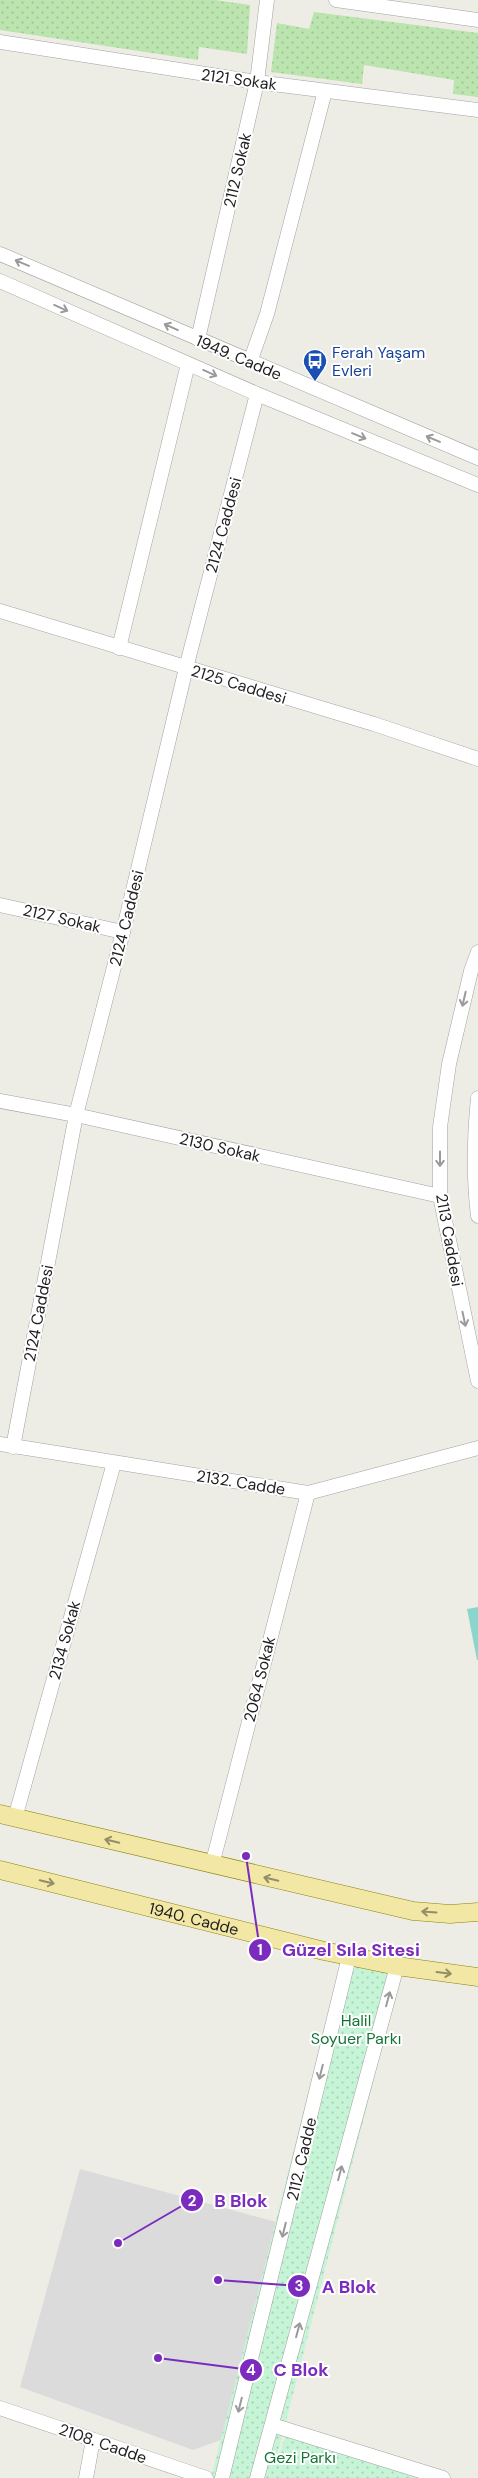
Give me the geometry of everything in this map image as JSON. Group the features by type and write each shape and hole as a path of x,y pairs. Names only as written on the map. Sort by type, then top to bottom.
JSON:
{"main road":[{"path":"8,1816 413,1911 450,1914 478,1912"},
{"name":"1940. Cadde","path":"0,1870 349,1957 396,1966 478,1977"}],"street":[{"name":"2112 Sokak","path":"198,339 258,82 267,0"},
{"path":"336,0 447,14 478,20"},
{"path":"444,0 447,14"},
{"name":"2121 Sokak","path":"0,42 258,82 478,110"},
{"path":"250,362 267,314 325,91"},
{"name":"1949. Cadde","path":"0,254 478,458"},
{"name":"1949. Cadde","path":"0,281 257,394 478,485"},
{"path":"119,648 188,364"},
{"name":"2124 Caddesi","path":"6,1445 76,1115 123,932 186,668 257,394"},
{"name":"2125 Caddesi","path":"0,611 374,724 478,759"},
{"name":"2127 Sokak","path":"0,905 123,932"},
{"name":"2113 Caddesi","path":"478,952 449,1064 441,1118 440,1196 478,1382"},
{"name":"2113 Caddesi","path":"478,1098 473,1141 474,1184 478,1216"},
{"name":"2130 Sokak","path":"0,1101 76,1115 440,1196"},
{"name":"2132. Cadde","path":"6,1445 308,1493 478,1448"},
{"name":"2134 Sokak","path":"8,1816 114,1462"},
{"name":"2064 Sokak","path":"212,1865 308,1493"},
{"name":"2112. Cadde","path":"222,2478 349,1957"},
{"path":"257,2478 396,1966"},
{"name":"2108. Cadde","path":"0,2408 206,2478"},
{"path":"272,2424 443,2478"},
{"path":"86,2478 93,2440"}],"shaded area":[{"path":"478,1607 478,1660 477,1660 467,1609"},
{"path":"80,2169 280,2223 221,2440 193,2450 20,2387"}],"green space":[{"path":"0,0 215,0 250,5 247,54 199,47 198,60 0,30"},
{"path":"314,12 478,33 478,97 453,94 454,80 364,65 362,84 271,72 277,23 309,29"},
{"name":"Halil Soyuer Parkı","path":"341,1962 401,1974 274,2468 287,2432 436,2478 211,2478"}],"place":[{"name":"Ferah Yaşam Evleri","path":"315,382"},
{"name":"Güzel Sıla Sitesi","path":"246,1856"},
{"name":"B Blok","path":"118,2243"},
{"name":"A Blok","path":"218,2280"},
{"name":"C Blok","path":"158,2358"}],"park label":[{"name":"Gezi Parkı","path":"300,2457"}]}
